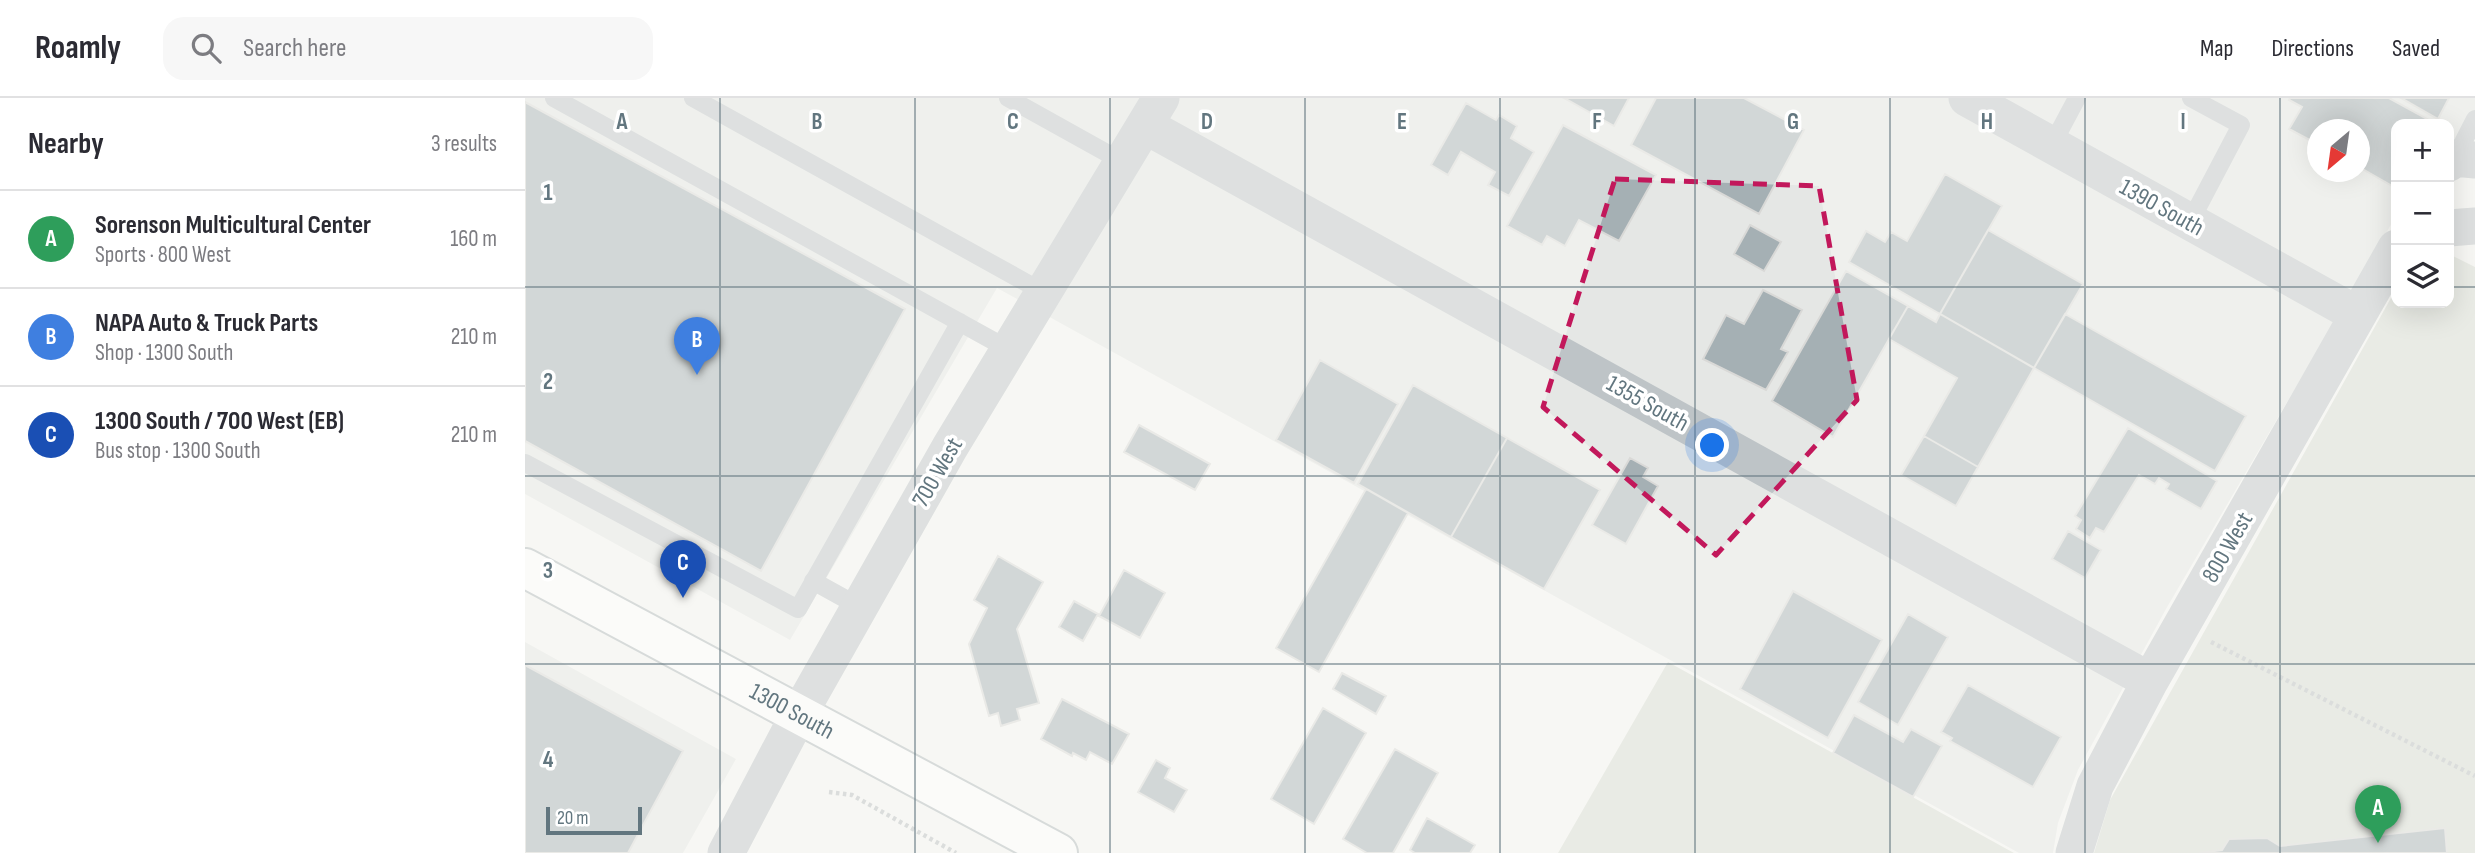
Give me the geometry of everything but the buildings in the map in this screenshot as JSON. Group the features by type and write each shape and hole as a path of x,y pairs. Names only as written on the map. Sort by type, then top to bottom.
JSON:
{"main road":[{"name":"1300 South","path":"525,568 1058,853"}],"street":[{"name":"1390 South","path":"1966,98 2358,315"},
{"name":"700 West","path":"726,853 799,714 1008,349 1153,112"},
{"name":"1355 South","path":"1153,112 2150,681"},
{"path":"2454,228 2475,226"},
{"name":"800 West","path":"2074,853 2095,786 2150,681 2391,257"}],"lane":[{"path":"554,98 1008,349"},
{"path":"693,98 1043,292"},
{"path":"1008,98 1123,162"},
{"path":"2052,145 2077,98"},
{"path":"2190,222 2241,125 2191,98"},
{"path":"2460,160 2475,119"},
{"path":"525,463 798,609 960,323"},
{"path":"813,581 860,607"}],"path":[{"path":"2211,642 2475,776"},
{"path":"829,792 852,794 956,853"}],"highlighted area":[{"path":"1615,179 1819,186 1857,400 1716,555 1543,407"}],"shaded area":[{"path":"525,98 2475,98 2475,137 2454,141 2454,119 2391,119 2391,225 2166,609 2078,770 2058,823 2053,853 2019,853 997,288 790,640 525,494"},
{"path":"2454,256 2475,267 2475,853 2094,853 2110,800 2391,298 2391,308 2454,308"},
{"path":"525,642 736,759 683,853 525,853"},
{"path":"1668,662 2014,853 1558,853"}],"place":[{"name":"NAPA Auto & Truck Parts","path":"697,375"},
{"name":"1300 South / 700 West (EB)","path":"683,598"},
{"name":"Sorenson Multicultural Center","path":"2378,843"}]}
